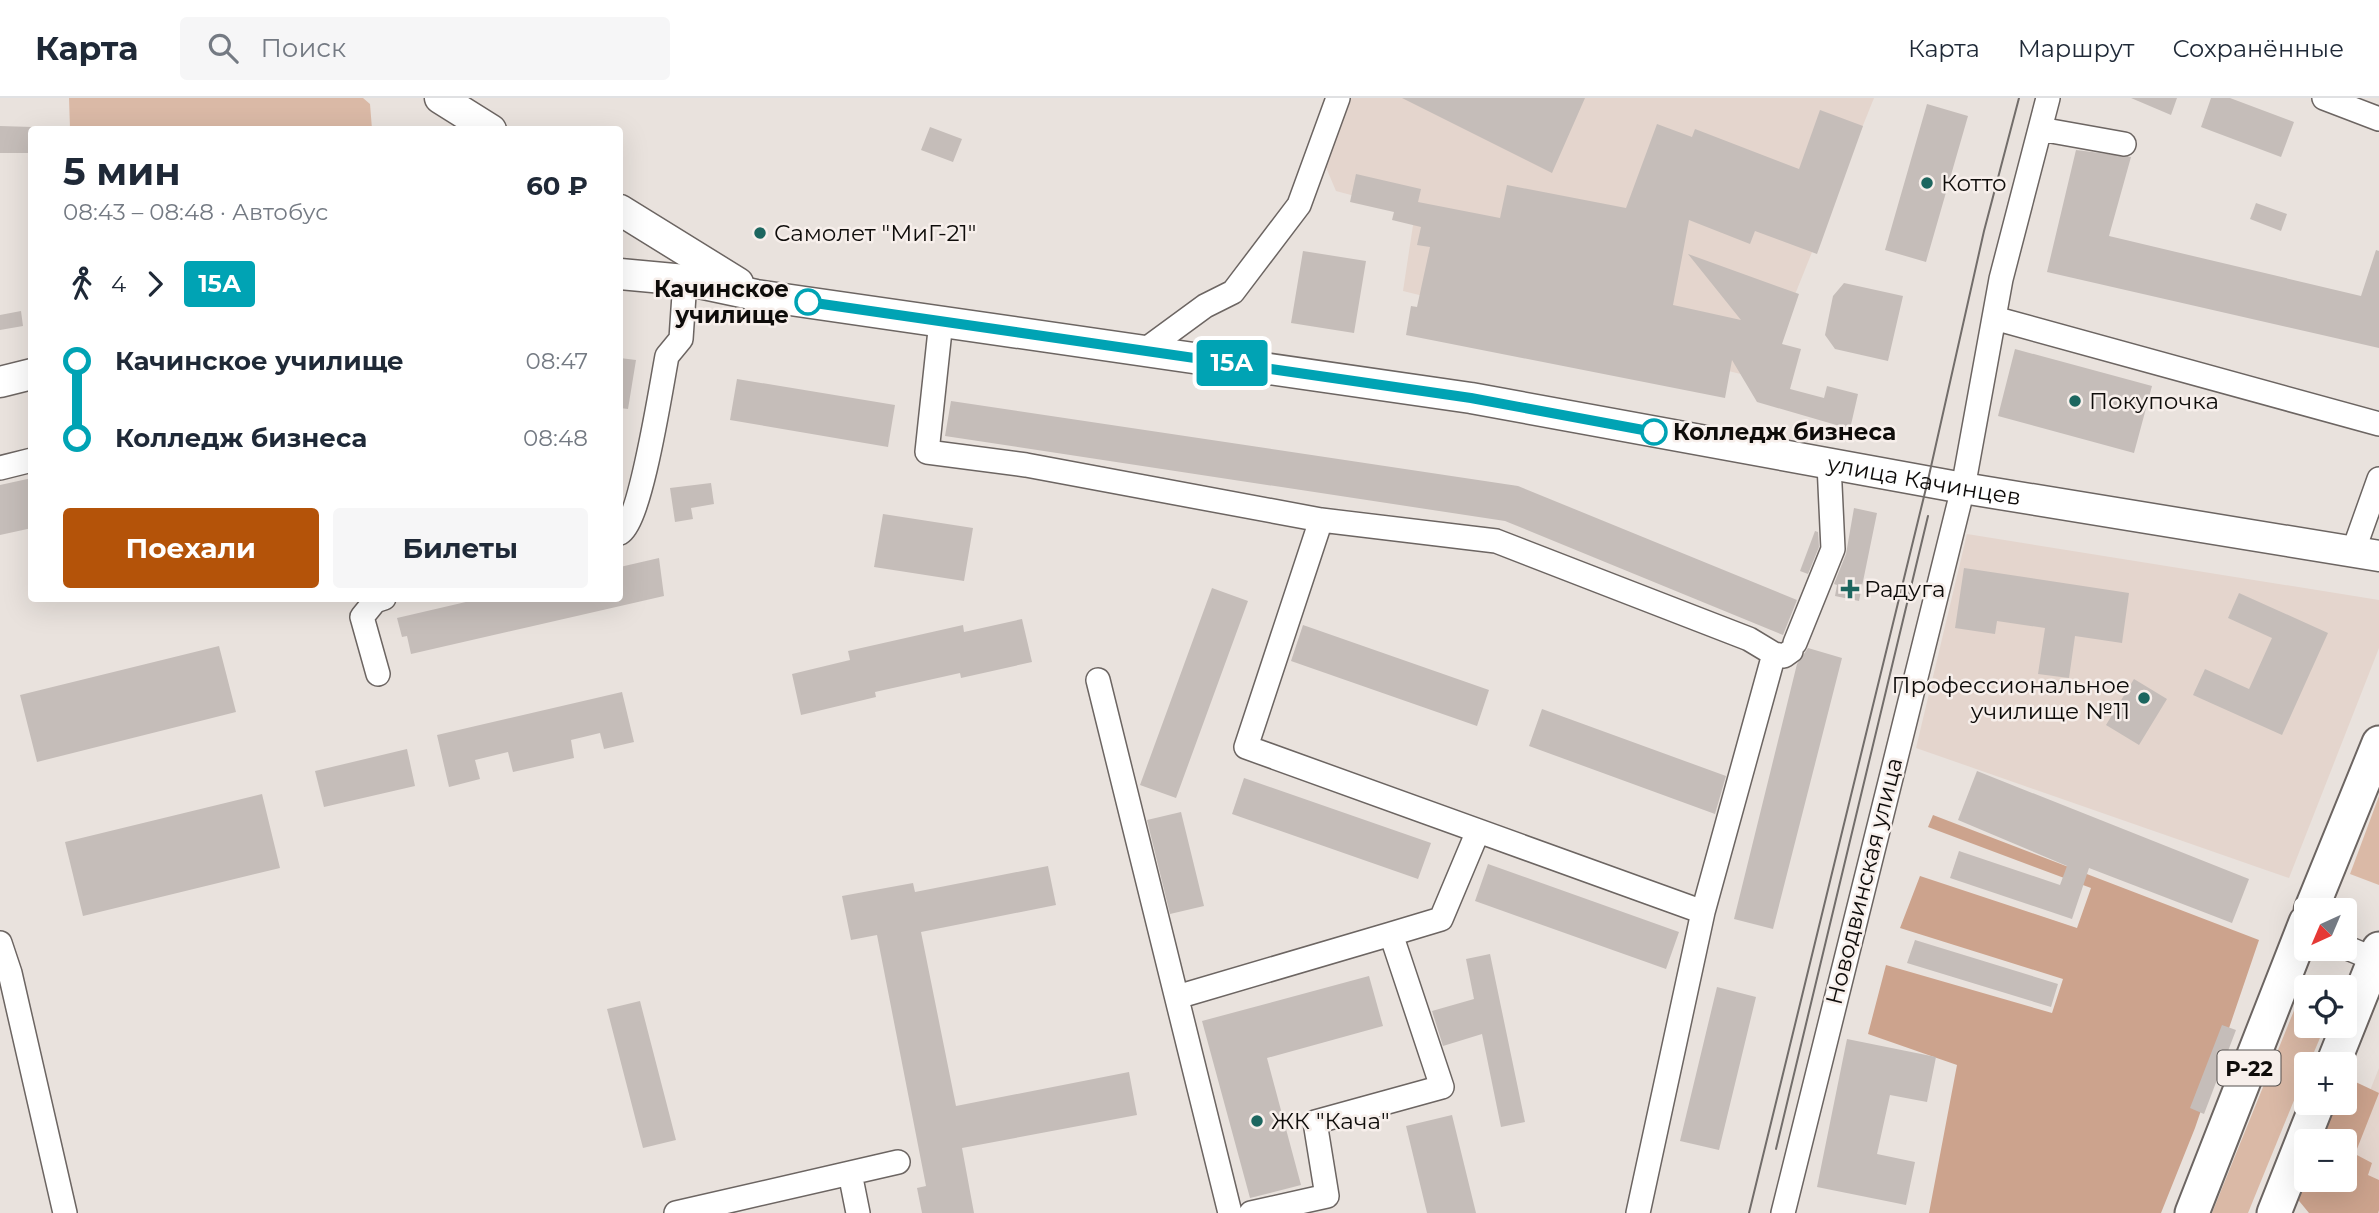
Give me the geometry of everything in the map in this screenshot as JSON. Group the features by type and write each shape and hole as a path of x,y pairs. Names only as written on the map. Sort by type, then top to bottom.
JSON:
{"highway":[{"name":"Р-22","path":"2317,898 2379,743"},
{"path":"2337,1052 2369,954"},
{"name":"Р-22","path":"2192,1213 2294,956"},
{"path":"2274,1213 2313,1115"}],"main road":[{"path":"455,102 486,126"},
{"name":"улица Качинцев","path":"623,212 756,295 1471,398 1964,488 2366,554"},
{"path":"623,274 685,280 756,295"},
{"path":"0,382 28,375"}],"street":[{"path":"1145,350 1205,306 1233,292 1299,205 1338,98"},
{"name":"Новодвинская улица","path":"1783,1213 1964,488 2001,279 2048,98"},
{"path":"2324,99 2379,119"},
{"path":"2039,129 2124,144"},
{"path":"623,531 637,505 667,356 681,339 685,280"},
{"path":"1994,318 2379,424"},
{"path":"941,321 927,452 1026,465 1321,520 1496,541 1749,639 1787,649"},
{"path":"0,468 28,461"},
{"path":"1638,1213 1703,912 1787,649 1832,549 1829,464"},
{"path":"2366,554 2379,479"},
{"path":"1321,520 1246,747 1703,912"},
{"path":"374,602 362,617 378,674"},
{"path":"1098,680 1230,1213"},
{"path":"1177,996 1441,919 1478,831"},
{"path":"1251,1213 1327,1196 1315,1122 1442,1087 1391,934"},
{"path":"0,943 10,973 65,1213"},
{"path":"676,1213 898,1163"},
{"path":"850,1173 858,1213"}],"shaded area":[{"path":"69,98 363,98 370,104 372,126 70,126"},
{"path":"1345,98 1874,98 1761,379 1403,291 1415,212 1336,191 1325,165"},
{"name":"Профессиональное училище №11","path":"1967,534 2379,600 2379,648 2289,878 1916,748"},
{"path":"2379,796 2379,885 2350,874"},
{"path":"1933,815 2259,940 2195,1128 2161,1213 1929,1213 1957,1065 1868,1034 1886,965 2052,1013 2063,979 1900,928 1920,876 2077,928 2091,888 1928,827"},
{"path":"2294,1011 2294,1038 2320,1038 2314,1052 2294,1052 2294,1100 2248,1213 2212,1213"},
{"path":"2379,1068 2379,1213 2321,1213 2336,1192 2357,1192 2357,1129 2355,1129"},
{"path":"2357,1083 2379,1093 2357,1149 2357,1129 2323,1129 2329,1115 2357,1115"},
{"path":"2357,1155 2372,1163 2368,1175 2379,1180 2378,1213 2309,1213 2295,1196 2297,1192 2357,1192"}],"building":[{"path":"1402,98 1585,98 1552,173"},
{"path":"2131,98 2177,98 2171,115"},
{"path":"2211,98 2230,98 2294,122 2281,157 2201,127"},
{"name":"Котто","path":"1927,104 1968,116 1926,262 1885,250"},
{"path":"1820,110 1863,126 1817,254 1755,231 1750,244 1689,220 1673,305 1741,320 1688,254 1799,294 1782,344 1801,349 1790,389 1824,398 1827,386 1858,394 1850,429 1757,402 1732,360 1725,398 1406,335 1411,306 1417,307 1430,247 1417,245 1421,227 1392,220 1394,212 1350,202 1356,174 1421,189 1418,202 1500,218 1507,185 1626,208 1657,124 1692,137 1695,129 1799,169"},
{"path":"0,126 28,127 28,153 0,153"},
{"path":"930,127 962,139 953,162 921,150"},
{"path":"2076,150 2131,157 2109,236 2361,296 2376,250 2379,251 2379,348 2047,272"},
{"path":"2256,203 2287,214 2281,231 2250,219"},
{"path":"1303,251 1366,261 1354,333 1291,323"},
{"path":"1844,283 1903,296 1888,361 1835,349 1825,335 1833,296"},
{"path":"21,311 23,326 0,330 0,315"},
{"name":"Покупочка","path":"2015,349 2152,386 2134,453 1998,416"},
{"path":"623,358 636,360 628,409 623,408"},
{"path":"737,379 895,405 888,447 730,420"},
{"path":"951,401 1518,486 1797,600 1783,635 1505,521 945,436"},
{"path":"28,479 28,529 0,535 0,485"},
{"path":"711,483 714,504 691,508 693,519 675,522 670,488"},
{"path":"1854,508 1877,513 1859,601 1835,596 1837,585 1834,584 1846,554"},
{"path":"883,514 973,528 964,581 874,567"},
{"path":"1815,531 1818,532 1819,547 1808,574 1800,571"},
{"path":"659,558 664,596 411,654 407,636 402,637 397,618 466,602 623,602 623,566"},
{"path":"1964,568 2129,593 2122,643 2075,636 2069,678 2038,674 2045,628 1997,621 1995,634 1955,628"},
{"path":"1212,588 1248,601 1176,798 1140,785"},
{"path":"2239,593 2328,633 2282,735 2193,695 2205,669 2249,689 2272,638 2228,618"},
{"path":"1022,619 1032,662 961,678 960,673 875,692 876,697 801,715 792,674 850,660 848,651 963,625 964,632"},
{"path":"1303,625 1489,690 1477,726 1291,661"},
{"path":"219,646 236,712 37,762 20,695"},
{"path":"1808,648 1842,658 1773,929 1734,919 1797,664"},
{"path":"2134,679 2167,699 2139,745 2106,725"},
{"path":"622,692 634,742 604,749 600,733 571,740 574,758 513,772 508,752 475,760 480,779 449,787 437,735"},
{"path":"1542,709 1726,776 1715,814 1529,746"},
{"path":"407,749 415,786 324,807 315,771"},
{"path":"1977,771 2249,879 2232,923 2089,868 2072,919 1950,878 1959,851 2060,885 2067,866 1958,820"},
{"path":"1244,778 1431,843 1418,879 1232,814"},
{"path":"262,794 280,868 83,916 65,842"},
{"path":"1181,812 1204,906 1170,914 1147,820"},
{"path":"1488,864 1679,932 1666,969 1475,901"},
{"path":"1048,866 1056,905 921,932 956,1106 1129,1072 1137,1115 962,1148 974,1213 922,1213 917,1188 926,1186 877,935 851,940 842,896 913,883 915,892"},
{"path":"1915,940 2058,984 2051,1007 1907,963"},
{"path":"1490,954 1525,1122 1501,1127 1482,1034 1443,1046 1432,1011 1474,999 1466,959"},
{"name":"ЖК \"Кача\"","path":"1369,976 1383,1026 1267,1058 1301,1185 1250,1198 1202,1021"},
{"path":"1717,987 1756,997 1719,1150 1680,1141"},
{"path":"640,1001 676,1140 643,1148 607,1009"},
{"path":"2222,1025 2236,1030 2204,1114 2190,1108"},
{"path":"1847,1039 1936,1057 1927,1102 1890,1095 1877,1154 1915,1162 1906,1205 1817,1187"},
{"path":"1452,1115 1476,1213 1427,1213 1406,1126"}],"tram line":[{"path":"1749,1213 1928,480 1984,231 2019,98"},
{"path":"1776,1149 1928,516"}],"bus line":[{"name":"15А","path":"808,302 1471,398 1654,432"}],"place":[{"name":"Котто","path":"1927,183"},
{"name":"Самолет \"МиГ-21\"","path":"760,233"},
{"name":"Качинское училище","path":"808,302"},
{"name":"Покупочка","path":"2075,401"},
{"name":"Колледж бизнеса","path":"1654,432"},
{"name":"Радуга","path":"1850,589"},
{"name":"Профессиональное училище №11","path":"2144,698"},
{"name":"ЖК \"Кача\"","path":"1257,1121"}]}
